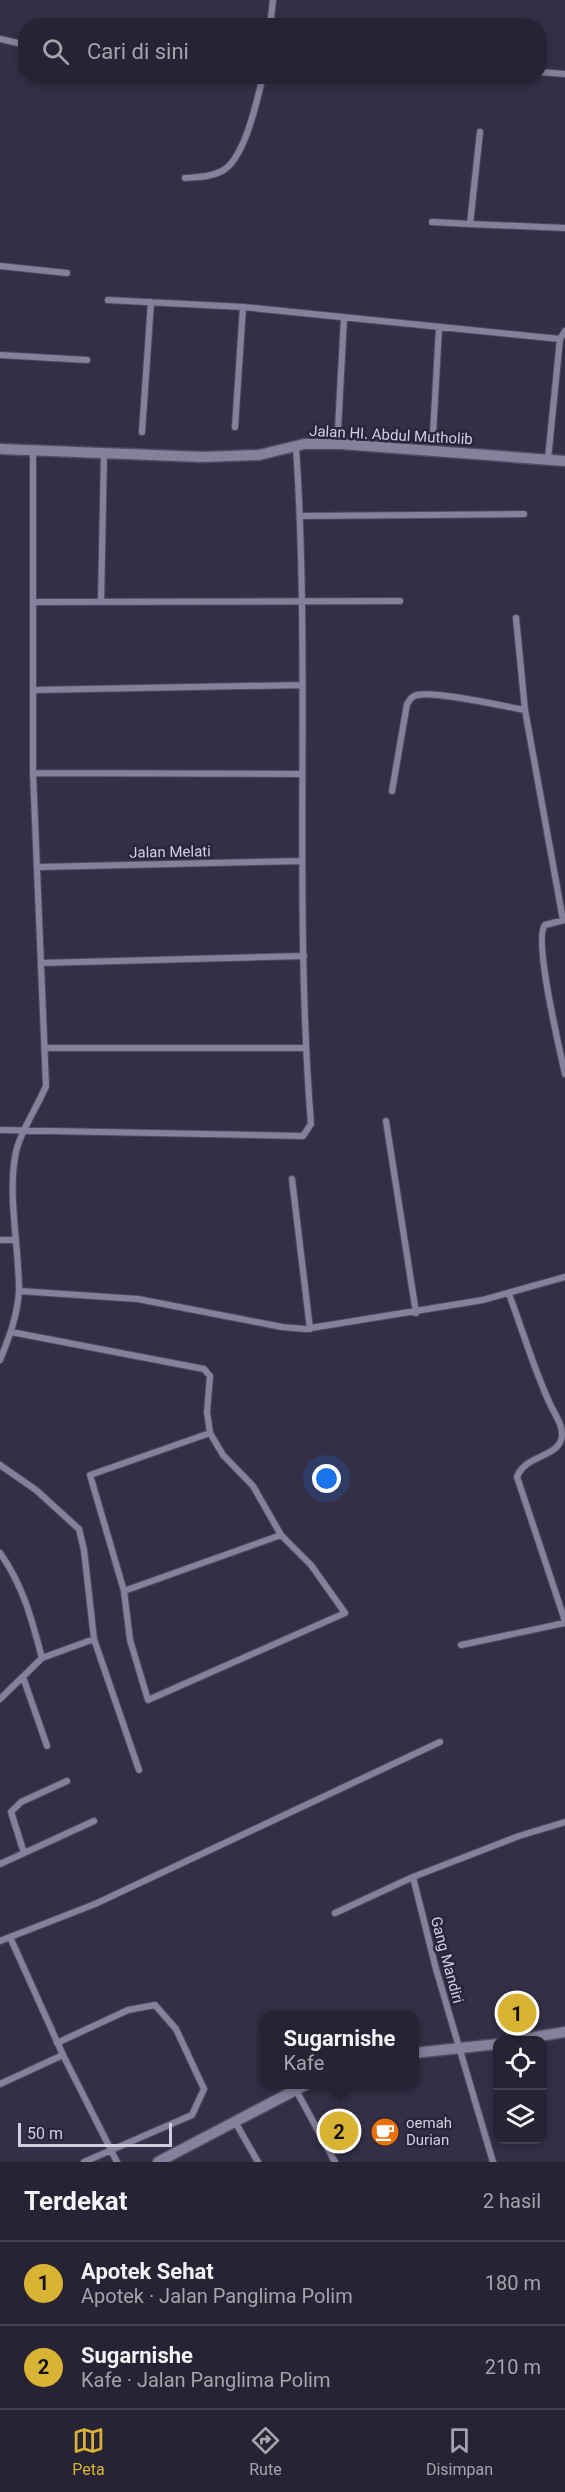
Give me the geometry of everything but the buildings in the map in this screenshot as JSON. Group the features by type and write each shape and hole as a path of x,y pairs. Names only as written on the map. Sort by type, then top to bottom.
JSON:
{"street":[{"path":"271,18 273,0"},
{"path":"0,39 18,43"},
{"path":"547,73 565,74"},
{"path":"185,178 211,176 230,166 254,113 261,84"},
{"path":"470,224 480,132"},
{"path":"432,222 565,228"},
{"path":"0,266 67,273"},
{"path":"108,300 243,307 560,339"},
{"path":"142,432 151,302"},
{"path":"235,427 243,307"},
{"path":"338,429 344,318"},
{"path":"433,434 439,328"},
{"path":"548,459 560,339 565,331"},
{"path":"0,355 87,360"},
{"name":"Jalan HI. Abdul Mutholib","path":"0,448 203,457 259,455 303,444 341,444 565,461"},
{"path":"0,1130 303,1136 311,1124 305,1048 301,516 296,447"},
{"path":"0,1360 11,1332 19,1291 15,1240 15,1157 23,1131 33,1117 46,1086 39,867 33,773 33,450"},
{"path":"101,602 104,452"},
{"path":"301,516 524,514"},
{"path":"33,602 400,601"},
{"path":"516,618 525,710 564,920 545,925 540,936 551,1010 565,1074"},
{"path":"34,690 302,685"},
{"path":"392,791 407,704 411,697 418,694 447,697 525,710"},
{"path":"33,773 302,774"},
{"name":"Jalan Melati","path":"39,867 302,861"},
{"path":"41,963 304,956"},
{"path":"45,1048 305,1048"},
{"path":"386,1121 416,1313"},
{"path":"292,1179 310,1329"},
{"path":"0,1240 15,1240"},
{"path":"19,1291 138,1299 282,1327 310,1329 416,1313 509,1294 565,1277"},
{"path":"461,1645 565,1622 517,1477 523,1466 557,1446 561,1441 563,1431 548,1399 509,1294"},
{"path":"11,1332 204,1369 210,1376 207,1412 210,1433 223,1455 253,1486 281,1535 311,1565 345,1613 148,1700 130,1640 124,1591 90,1475 210,1433"},
{"path":"0,1465 36,1490 79,1529 84,1550 94,1639 139,1770"},
{"path":"124,1591 281,1535"},
{"path":"0,1553 14,1572 25,1596 42,1658"},
{"path":"0,1699 42,1658 94,1639"},
{"path":"23,1677 47,1746"},
{"path":"0,1941 95,1904 440,1742"},
{"path":"24,1853 11,1812 21,1802 67,1781"},
{"path":"0,1864 94,1821"},
{"path":"335,1913 413,1877 519,1836 565,1822"},
{"name":"Gang Mandiri","path":"413,1877 459,2049 493,2162"},
{"path":"10,1937 57,2043 117,2162"},
{"path":"57,2043 128,2010 154,2005 176,2029 204,2089 192,2115 84,2162"},
{"path":"542,2036 565,2032"},
{"path":"419,2053 493,2045"},
{"path":"0,2084 63,2055"},
{"path":"158,2162 234,2120 296,2090 335,2162"},
{"path":"234,2120 258,2162"}],"place":[{"name":"Apotek Sehat","path":"517,2013"},
{"name":"Sugarnishe","path":"339,2131"},
{"name":"oemah Durian","path":"385,2132"}]}
